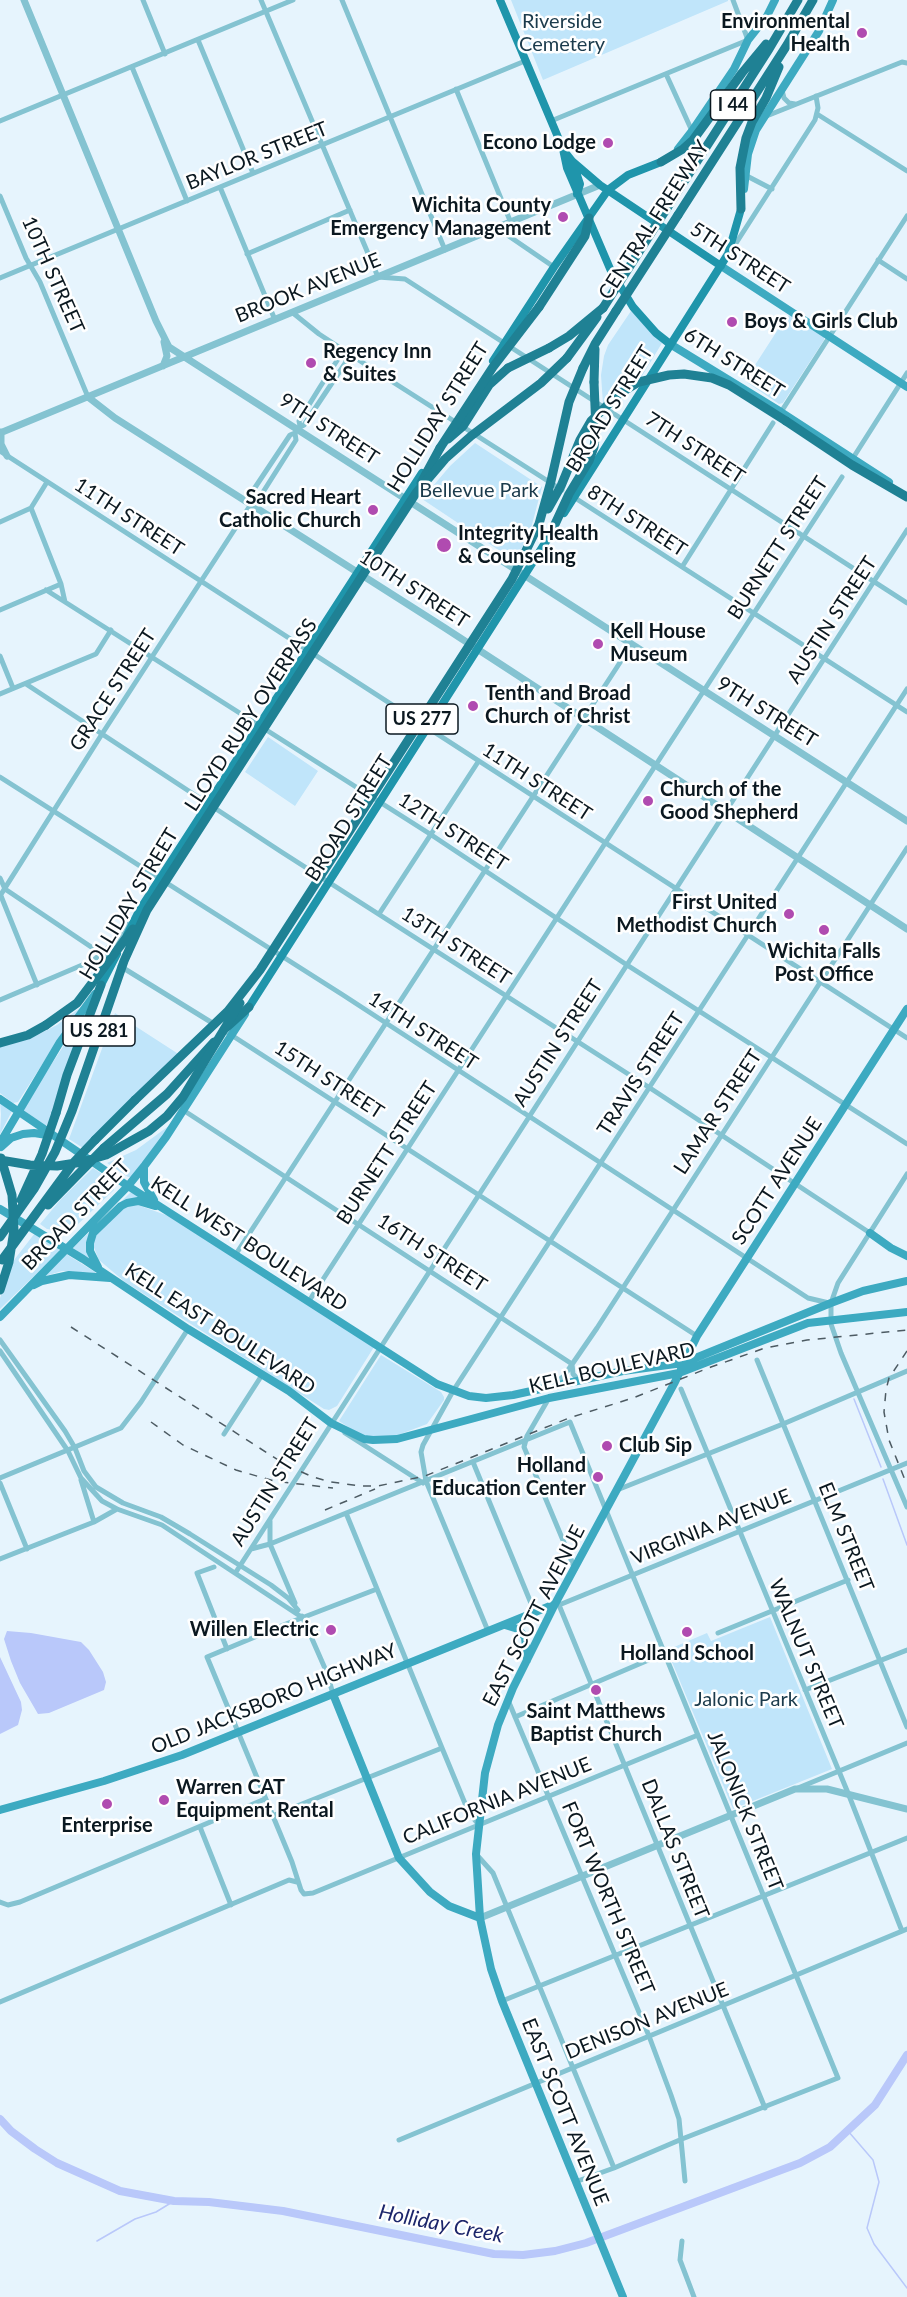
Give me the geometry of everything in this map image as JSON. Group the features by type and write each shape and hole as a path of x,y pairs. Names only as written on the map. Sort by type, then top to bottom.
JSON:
{"highway":[{"name":"CENTRAL FREEWAY","path":"567,358 603,308 798,0"},
{"name":"CENTRAL FREEWAY","path":"539,524 569,402 595,344 788,45 813,0"},
{"path":"661,162 683,150 693,140 742,73 789,17"},
{"path":"741,209 740,168 746,138 788,45"},
{"path":"416,493 440,448 493,366 539,307 585,236 589,218"},
{"path":"437,449 489,385 508,368 569,336 603,308"},
{"path":"550,535 594,447 596,431 595,344"},
{"name":"LLOYD RUBY OVERPASS","path":"0,1237 34,1189 55,1152 72,1111 120,970 143,911 416,493 458,446 541,383 567,358"},
{"path":"539,524 561,486 587,428 609,402 639,382 669,375 696,375 729,385 852,465 907,496"},
{"name":"US 277","path":"0,1158 30,1165 57,1166 82,1162 106,1155 149,1131 167,1116 183,1096 260,970 512,579 539,524"},
{"path":"0,1043 28,1035 77,1004 113,958 143,911"},
{"path":"1,1262 74,1162 228,1011 260,970"},
{"path":"0,1237 42,1154 67,1076 101,985"},
{"path":"1,1262 51,1202 104,1148 167,1094 228,1033 249,1007"},
{"path":"0,1158 5,1167 12,1194 14,1230 9,1262 0,1290"}],"main road":[{"path":"500,0 551,121 577,194"},
{"name":"CENTRAL FREEWAY","path":"661,162 681,145 692,131 734,69 748,40 767,16 775,0"},
{"path":"728,254 741,209 752,140 764,117 819,31 833,0"},
{"name":"5TH STREET","path":"562,149 572,161 604,187 904,385"},
{"path":"572,161 580,184 577,194"},
{"name":"BROOK AVENUE","path":"604,187 661,162"},
{"name":"HOLLIDAY STREET","path":"458,423 504,345 554,267 589,218 604,187"},
{"name":"6TH STREET","path":"577,194 611,271 628,300 645,322 670,344 853,458 907,496"},
{"name":"BROAD STREET","path":"571,496 728,254"},
{"name":"HOLLIDAY STREET","path":"0,1143 60,1042 101,985 160,878 437,449"},
{"name":"BROAD STREET","path":"249,1007 550,535"},
{"name":"SCOTT AVENUE","path":"679,1373 697,1336 907,1009"},
{"name":"BROAD STREET","path":"0,1317 144,1167 183,1110 228,1033"},
{"name":"KELL WEST BOULEVARD","path":"0,1099 128,1186 437,1384 453,1391"},
{"path":"0,1148 11,1138 23,1134 34,1132 52,1136"},
{"path":"144,1167 144,1182 157,1204"},
{"path":"101,1271 90,1251 93,1233 127,1203 138,1201 165,1209"},
{"name":"KELL EAST BOULEVARD","path":"0,1209 66,1248 188,1329 289,1391 330,1423 364,1439 373,1440 397,1439 431,1428"},
{"path":"870,1233 907,1256"},
{"path":"28,1289 42,1281 69,1275 114,1279"},
{"name":"KELL BOULEVARD","path":"453,1391 469,1396 497,1397 623,1371 683,1362 863,1291 907,1281"},
{"name":"KELL BOULEVARD","path":"431,1428 549,1398 679,1373 808,1323 907,1312"},
{"name":"EAST SCOTT AVENUE","path":"623,2297 502,2001 483,1938 476,1854 481,1797 491,1748 508,1700 574,1569 679,1373"},
{"name":"OLD JACKSBORO HIGHWAY","path":"0,1810 147,1767 557,1605"},
{"path":"503,1625 518,1629 525,1636 527,1660"},
{"path":"333,1694 399,1858 430,1892 449,1906 480,1918"}],"street":[{"name":"9TH STREET","path":"24,0 169,347 907,821"},
{"path":"143,0 165,54"},
{"path":"261,0 378,277"},
{"path":"0,121 293,0"},
{"path":"342,0 445,250"},
{"path":"551,121 748,40 733,0"},
{"path":"198,40 253,173"},
{"name":"BAYLOR STREET","path":"0,278 525,61"},
{"path":"764,117 906,62"},
{"path":"132,67 187,201"},
{"path":"666,74 692,131"},
{"path":"782,88 784,98 789,103 796,104"},
{"path":"456,89 511,223"},
{"path":"816,96 817,114 907,171"},
{"name":"BROAD STREET","path":"728,254 772,189 817,114"},
{"path":"745,175 772,189"},
{"path":"220,187 275,320"},
{"name":"BROOK AVENUE","path":"0,431 293,313 577,194 604,187"},
{"name":"10TH STREET","path":"0,196 40,282 88,397 115,418 252,503 907,929"},
{"path":"248,254 350,210"},
{"path":"781,412 907,216"},
{"path":"497,228 554,267"},
{"path":"878,260 907,279"},
{"name":"7TH STREET","path":"399,269 405,279 504,345 623,418 907,603"},
{"name":"7TH STREET","path":"378,277 405,279"},
{"name":"8TH STREET","path":"293,313 346,354 458,423 907,712"},
{"path":"163,366 166,356 164,339"},
{"name":"GRACE STREET","path":"0,896 252,503 250,495 290,435 304,425 322,399 346,362 346,354 340,357 315,395 299,421 298,429"},
{"path":"853,458 904,385 907,373"},
{"path":"315,395 322,399"},
{"path":"682,567 773,423"},
{"path":"0,431 3,453"},
{"name":"11TH STREET","path":"3,453 907,1038"},
{"name":"BURNETT STREET","path":"309,1302 842,477"},
{"path":"0,522 31,508 47,482"},
{"path":"31,508 62,584 65,602"},
{"name":"AUSTIN STREET","path":"236,1572 907,530"},
{"path":"0,610 62,584"},
{"name":"12TH STREET","path":"46,590 430,834 699,1012 907,1144"},
{"path":"0,694 96,654 111,630"},
{"path":"236,1254 632,644"},
{"path":"0,656 13,688"},
{"name":"13TH STREET","path":"26,684 328,882 795,1182 870,1233"},
{"name":"TRAVIS STREET","path":"424,1481 421,1452 431,1428 453,1391 907,689"},
{"path":"379,914 478,762"},
{"name":"14TH STREET","path":"0,777 160,878 808,1298 831,1303"},
{"name":"LAMAR STREET","path":"548,1388 559,1381 572,1364 907,848"},
{"path":"0,878 4,889"},
{"name":"15TH STREET","path":"4,889 697,1336"},
{"path":"0,896 37,985"},
{"path":"0,999 94,960 119,938 143,911"},
{"name":"16TH STREET","path":"183,1110 572,1364"},
{"path":"907,1174 846,1268 831,1303 834,1337 859,1390 907,1507"},
{"path":"0,1478 115,1432 125,1424 188,1329"},
{"path":"0,1340 75,1448 84,1471 96,1487 123,1503 161,1517 240,1565 288,1598 303,1618 327,1673 333,1694"},
{"path":"0,1351 68,1451 81,1478 94,1522"},
{"name":"ELM STREET","path":"757,1360 907,1727"},
{"path":"572,1364 573,1374 580,1381"},
{"path":"617,1490 783,1424 907,1371"},
{"path":"224,1434 262,1375"},
{"name":"WALNUT STREET","path":"681,1389 905,1930"},
{"path":"549,1398 524,1441 524,1447 574,1569"},
{"path":"531,1403 538,1410 538,1416"},
{"name":"JALONICK STREET","path":"524,1441 570,1422 838,2078 765,2108"},
{"path":"330,1423 424,1481 489,1631"},
{"path":"251,1549 270,1544 524,1441"},
{"path":"473,1462 535,1614"},
{"name":"VIRGINIA AVENUE","path":"557,1605 907,1462"},
{"path":"81,1478 102,1501 117,1509 162,1525 303,1618"},
{"path":"0,1483 27,1549"},
{"path":"0,1559 94,1522 117,1509"},
{"path":"346,1513 442,1748 470,1812 478,1824"},
{"path":"270,1519 270,1544 298,1610"},
{"path":"214,1567 197,1574 227,1649"},
{"path":"718,1633 848,1580"},
{"path":"298,1884 296,1870 207,1657 377,1589"},
{"name":"DALLAS STREET","path":"557,1605 765,2108"},
{"path":"805,1690 907,1650"},
{"path":"515,1717 665,1653"},
{"name":"FORT WORTH STREET","path":"508,1700 649,2036 676,2110 682,2139 685,2181"},
{"name":"CALIFORNIA AVENUE","path":"298,1884 307,1894 698,1735"},
{"path":"480,1918 907,1743"},
{"path":"272,1816 442,1748"},
{"path":"795,1789 818,1788 848,1793 907,1809"},
{"path":"0,1902 8,1905 20,1902 265,1799"},
{"path":"200,1827 231,1905"},
{"path":"502,2001 907,1838"},
{"path":"476,1854 493,1873 614,2168"},
{"path":"0,2002 289,1880 296,1880 298,1884"},
{"name":"DENISON AVENUE","path":"399,2140 905,1930"},
{"path":"575,2182 765,2108"},
{"path":"682,2241 680,2260 694,2297"}],"green space":[{"name":"Riverside Cemetery","path":"511,0 728,0 728,1 543,80"},
{"path":"631,311 662,343 639,381 603,404 601,375 604,356 608,345"},
{"path":"790,315 824,337 824,340 783,403 779,404 748,383 746,379 786,317"},
{"name":"Bellevue Park","path":"475,443 542,487 530,532 515,561 422,499 450,466"},
{"path":"268,737 318,771 295,806 245,772"},
{"path":"84,1005 59,1038 18,1102 13,1103 0,1093 0,1047 33,1037 57,1025"},
{"path":"115,1013 180,1055 83,1148 69,1139"},
{"path":"82,1018 55,1110 46,1126 22,1109"},
{"path":"0,1101 12,1111 0,1134 1,1114"},
{"path":"170,1125 131,1177 107,1163 136,1150"},
{"path":"93,1168 114,1182 114,1190 77,1225 60,1231 47,1229 40,1224 62,1198"},
{"path":"131,1192 141,1198 135,1199 94,1230 92,1261 73,1248"},
{"path":"135,1204 177,1219 374,1347 337,1406 329,1410 324,1409 125,1282 99,1260 93,1245 95,1236 123,1208"},
{"path":"35,1233 59,1249 59,1252 0,1309 0,1298 14,1260"},
{"path":"66,1254 95,1273 62,1271 42,1277"},
{"path":"381,1355 441,1392 444,1397 427,1424 390,1438 362,1436 339,1421"},
{"name":"Jalonic Park","path":"770,1617 832,1769 733,1809 667,1650 707,1633 711,1641"}],"water":[{"path":"7,1631 81,1642 103,1672 106,1682 104,1690 49,1713 38,1714 20,1683 11,1661 4,1639"},
{"path":"0,1657 21,1702 22,1710 18,1725 0,1734"}],"waterway":[{"path":"854,1399 881,1467"},
{"path":"883,1479 907,1545"},
{"name":"Holliday Creek","path":"0,2119 11,2131 57,2163 120,2191 174,2201 209,2202 283,2211 494,2254 523,2255 555,2251 586,2243 800,2163 830,2147 875,2105 907,2055"},
{"path":"848,2131 873,2160 879,2182 867,2228 874,2244 907,2288"},
{"path":"97,2241 135,2219 156,2212 174,2201"}],"railway":[{"path":"71,1327 286,1465 313,1477 361,1486 378,1486 425,1476 569,1418 633,1398 765,1348 807,1340 907,1330"},
{"path":"907,1351 889,1378 884,1412 889,1440 907,1485"},
{"path":"151,1422 183,1445 236,1470 274,1481 333,1488"},
{"path":"325,1510 375,1489"}],"place":[{"name":"Environmental Health","path":"862,33"},
{"name":"Econo Lodge","path":"608,143"},
{"name":"Wichita County Emergency Management","path":"563,217"},
{"name":"Boys & Girls Club","path":"732,322"},
{"name":"Regency Inn & Suites","path":"311,363"},
{"name":"Sacred Heart Catholic Church","path":"373,510"},
{"name":"Integrity Health & Counseling","path":"444,545"},
{"name":"Kell House Museum","path":"598,644"},
{"name":"Tenth and Broad Church of Christ","path":"473,706"},
{"name":"Church of the Good Shepherd","path":"648,801"},
{"name":"First United Methodist Church","path":"789,914"},
{"name":"Wichita Falls Post Office","path":"824,930"},
{"name":"Club Sip","path":"607,1446"},
{"name":"Holland Education Center","path":"598,1477"},
{"name":"Willen Electric","path":"331,1630"},
{"name":"Holland School","path":"687,1632"},
{"name":"Saint Matthews Baptist Church","path":"596,1690"},
{"name":"Warren CAT Equipment Rental","path":"164,1800"},
{"name":"Enterprise","path":"107,1804"}]}
